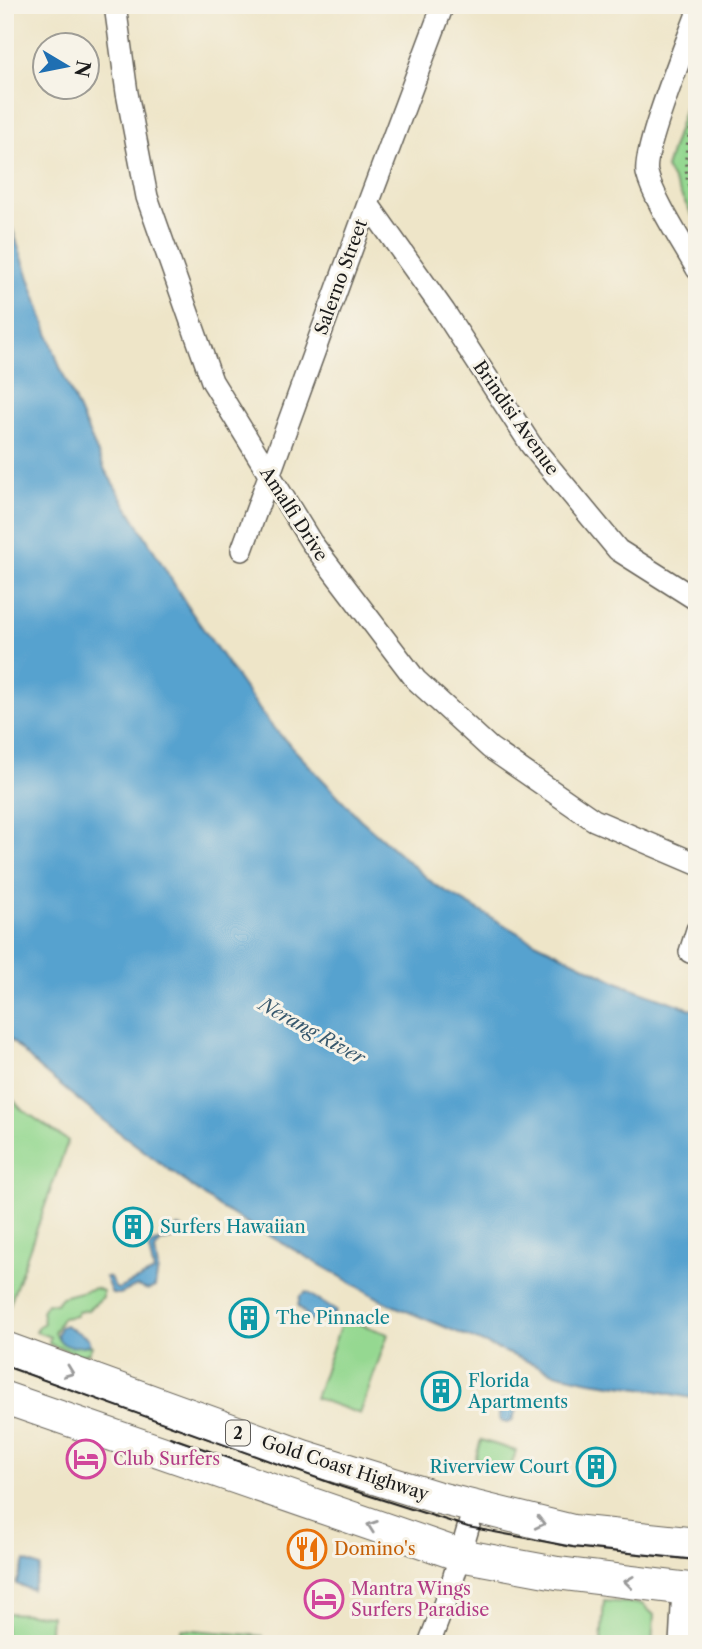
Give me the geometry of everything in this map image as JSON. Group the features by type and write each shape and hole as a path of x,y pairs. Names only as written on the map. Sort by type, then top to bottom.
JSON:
{"highway":[{"name":"Gold Coast Highway","path":"5,1348 368,1478 474,1508 573,1531 697,1544"},
{"path":"5,1398 460,1555 557,1573 690,1589"}],"street":[{"name":"Amalfi Drive","path":"115,5 127,93 147,197 212,381 310,542 416,680 489,748 594,820 697,864"},
{"name":"Salerno Street","path":"242,550 443,5"},
{"path":"687,5 697,11 650,145 646,172 697,269"},
{"name":"Brindisi Avenue","path":"368,204 444,311 531,445 618,550 697,600"},
{"path":"690,952 697,930"},
{"path":"429,1644 451,1586 474,1508"},
{"path":"680,1644 690,1589"}],"path":[{"path":"697,108 688,140 686,171 697,205"}],"green space":[{"path":"697,69 697,224 666,168"},
{"path":"5,1090 20,1108 68,1141 5,1318"},
{"path":"95,1288 103,1291 103,1297 88,1310 78,1312 76,1316 62,1318 54,1333 69,1345 92,1346 89,1353 81,1355 49,1344 50,1337 36,1332 44,1323 42,1311 47,1303 56,1304 61,1297"},
{"path":"343,1318 388,1334 360,1414 315,1398"},
{"path":"481,1440 516,1451 510,1470 475,1459"},
{"path":"604,1601 642,1604 654,1615 652,1644 601,1644"},
{"path":"5,1613 51,1615 49,1644 5,1644"},
{"path":"181,1629 263,1636 262,1644 180,1644"}],"water":[{"name":"Nerang River","path":"5,178 11,225 59,365 105,470 190,610 269,723 360,819 435,885 527,938 626,986 697,1011 697,1399 558,1374 387,1303 219,1207 104,1121 38,1067 5,1034"},
{"path":"177,1227 182,1228 180,1237 161,1242 155,1250 158,1269 155,1287 148,1290 137,1286 120,1294 112,1294 105,1277 110,1277 118,1289 154,1272 150,1245 170,1236"},
{"path":"306,1292 336,1311 334,1315 316,1321 310,1320 298,1305 300,1296"},
{"path":"65,1325 88,1338 90,1345 71,1346 63,1343 57,1335 60,1327"},
{"path":"502,1401 513,1401 517,1408 512,1421 507,1423 501,1421 499,1416"},
{"path":"25,1561 40,1567 32,1590 16,1584"}],"tram line":[{"path":"5,1366 342,1487 468,1527 573,1547 697,1560"},
{"path":"170,1437 246,1464"}],"place":[{"name":"Surfers Hawaiian","path":"133,1227"},
{"name":"The Pinnacle","path":"249,1318"},
{"name":"Florida Apartments","path":"441,1391"},
{"name":"Club Surfers","path":"86,1459"},
{"name":"Riverview Court","path":"596,1467"},
{"name":"Domino's","path":"307,1549"},
{"name":"Mantra Wings Surfers Paradise","path":"324,1599"}]}
